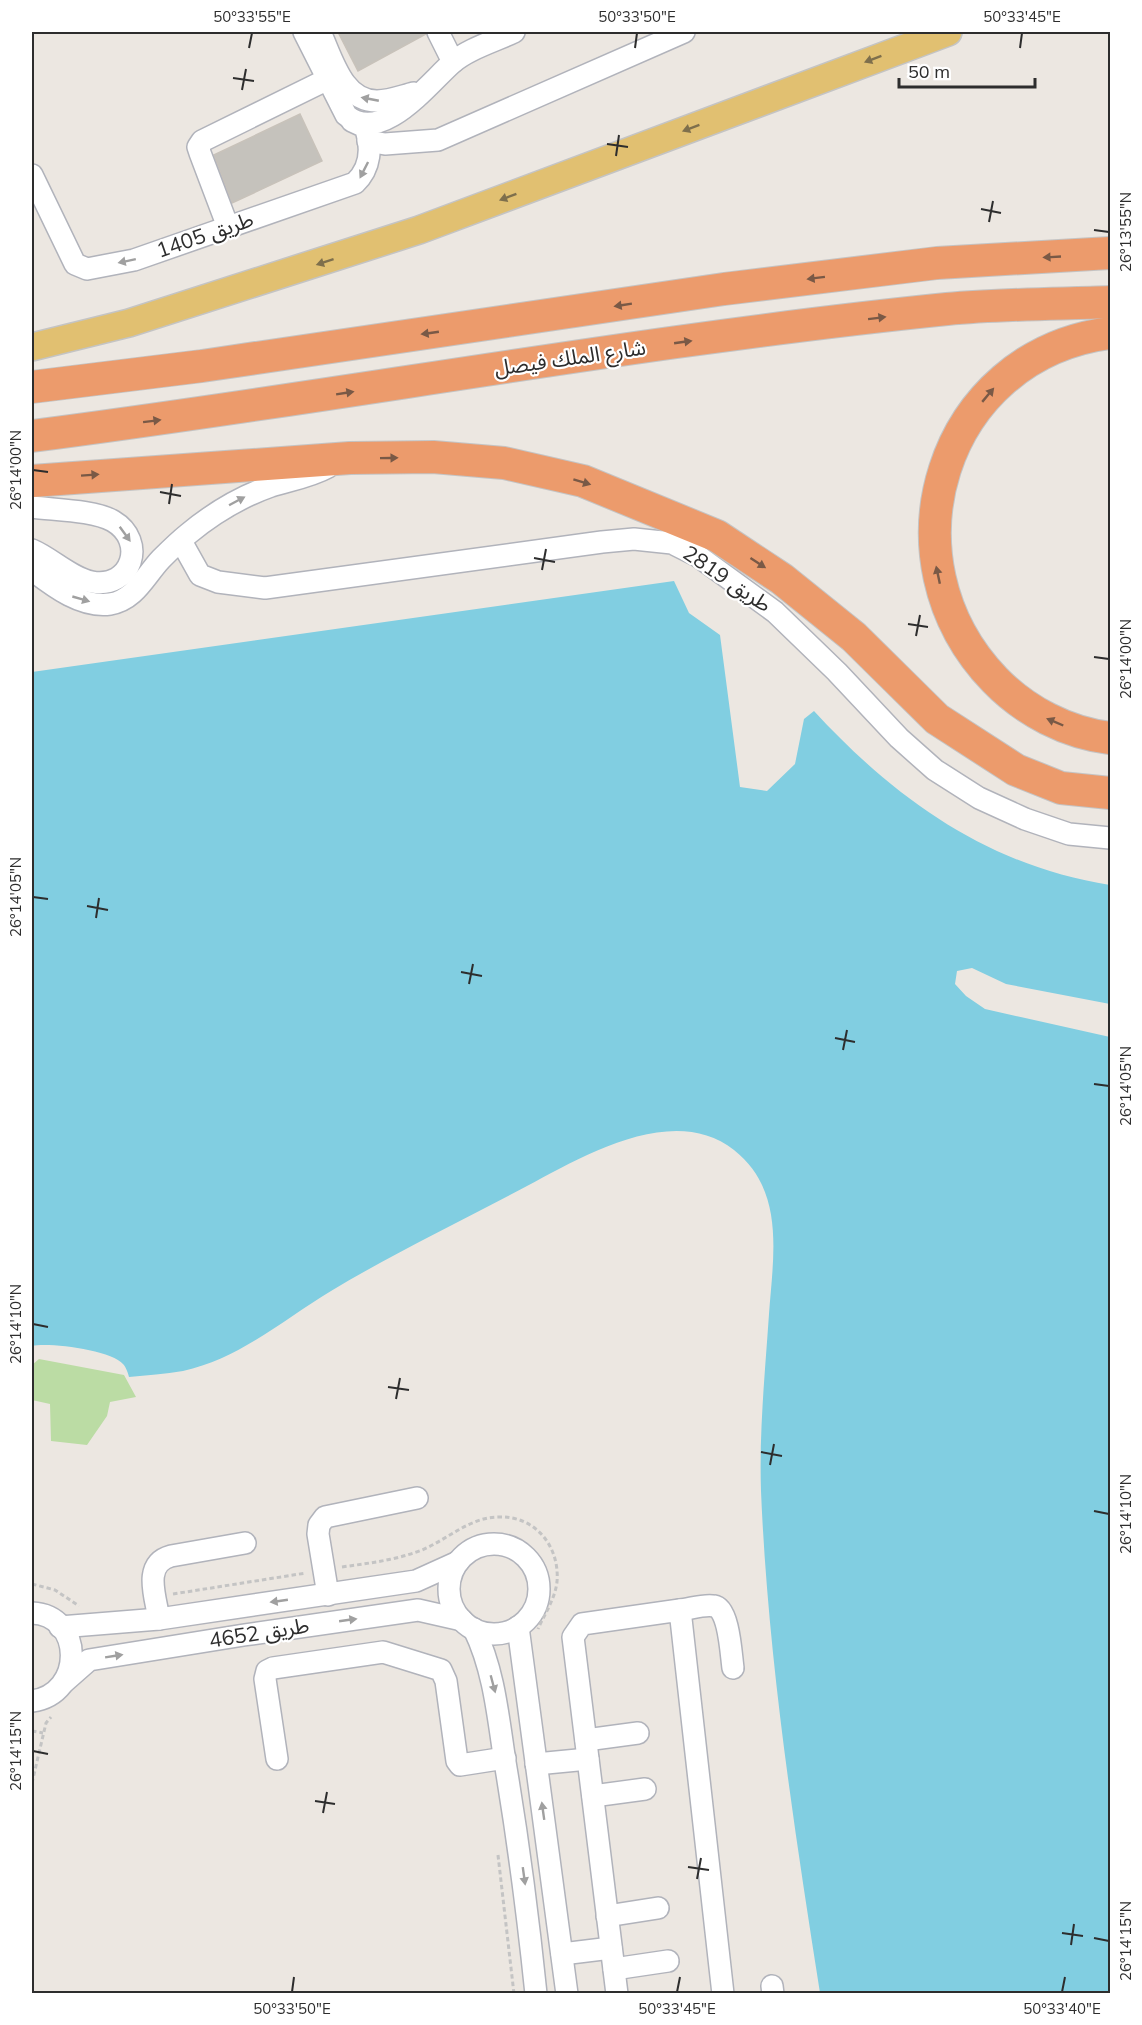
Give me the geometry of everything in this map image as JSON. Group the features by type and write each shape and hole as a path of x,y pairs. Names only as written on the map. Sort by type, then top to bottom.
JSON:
{"highway":[{"path":"32,387 226,363 724,289 937,263 1110,253"},
{"name":"شارع الملك فيصل","path":"32,436 216,413 747,333 949,309 1110,302"},
{"path":"1110,333 1083,337 1034,357 993,388 960,430 940,478 933,526 937,575 949,612 978,663 1011,696 1050,721 1095,736 1110,738"},
{"path":"32,481 343,459 433,457 504,463 582,481 717,536 782,579 854,637 938,719 1016,770 1061,788 1110,793"}],"main road":[{"path":"32,347 65,340 205,300 419,230 948,32"},
{"path":"32,341 65,340"}],"street":[{"path":"304,32 342,108 352,121 364,127 368,141 393,144 438,140 684,32"},
{"path":"320,32 346,86 359,96 383,100 427,90"},
{"path":"438,32 453,62"},
{"path":"352,121 368,125 376,124 427,90 453,62 514,32"},
{"path":"228,227 198,147 202,141 328,79"},
{"name":"طريق 1405","path":"32,175 75,264 87,269 134,260 355,183 364,174 369,161 368,141"},
{"path":"32,570 71,596 110,604 140,587 160,560 200,524 245,497 292,479 316,474 343,459"},
{"path":"32,507 105,518 125,531 133,551 130,566 125,572 102,583 80,578 32,550"},
{"name":"طريق 2819","path":"181,541 200,574 218,582 265,588 602,542 634,539 672,543 698,556 775,612 837,672 899,738 935,770 979,798 1025,819 1069,834 1110,838"},
{"path":"328,1594 318,1534 319,1525 325,1517 417,1498"},
{"path":"159,1619 152,1575 160,1560 245,1543"},
{"path":"468,1624 488,1633 503,1633 518,1627 532,1614 538,1600 539,1587 531,1562 520,1551 494,1544 471,1551 458,1562 450,1578 449,1593 453,1607 468,1624 483,1648 495,1693 525,1880 536,1994"},
{"name":"طريق 4652","path":"60,1627 159,1619 416,1581 458,1562"},
{"path":"617,1994 572,1646 577,1630 582,1624 713,1606 721,1609 725,1617 733,1668"},
{"name":"طريق 4652","path":"40,1712 53,1693 89,1660 418,1610 468,1624"},
{"path":"680,1610 723,1994"},
{"path":"32,1613 49,1618 60,1627 68,1639 72,1654 70,1669 64,1682"},
{"path":"518,1627 567,1994"},
{"path":"277,1759 265,1679 267,1671 273,1668 383,1652 441,1670 444,1674 457,1761 460,1765 505,1758"},
{"path":"536,1764 638,1733"},
{"path":"593,1796 645,1789"},
{"path":"607,1916 658,1908"},
{"path":"562,1954 611,1948"},
{"path":"614,1969 668,1961"}],"path":[{"path":"32,1584 55,1590 87,1609"},
{"path":"32,1731 40,1712"},
{"path":"32,1783 40,1712"},
{"path":"497,1851 514,1994"}],"green space":[{"path":"39,1359 124,1375 136,1397 110,1402 107,1416 87,1445 51,1441 50,1404 32,1400 32,1365"}],"water":[{"path":"674,581 689,613 720,635 740,787 767,791 795,764 804,719 814,711 878,773 947,824 985,845 1024,862 1066,876 1110,885 1110,1004 1006,984 972,968 957,971 955,984 966,996 985,1009 1110,1037 1110,1993 820,1993 783,1743 764,1554 761,1447 773,1270 772,1226 769,1205 762,1185 751,1166 734,1150 710,1137 684,1131 657,1132 601,1149 379,1263 242,1348 223,1358 183,1371 129,1377 126,1368 117,1359 94,1351 65,1346 32,1346 32,672"}],"building":[{"path":"338,32 425,32 426,34 358,71"},
{"path":"300,114 322,161 232,203 214,155"}]}
